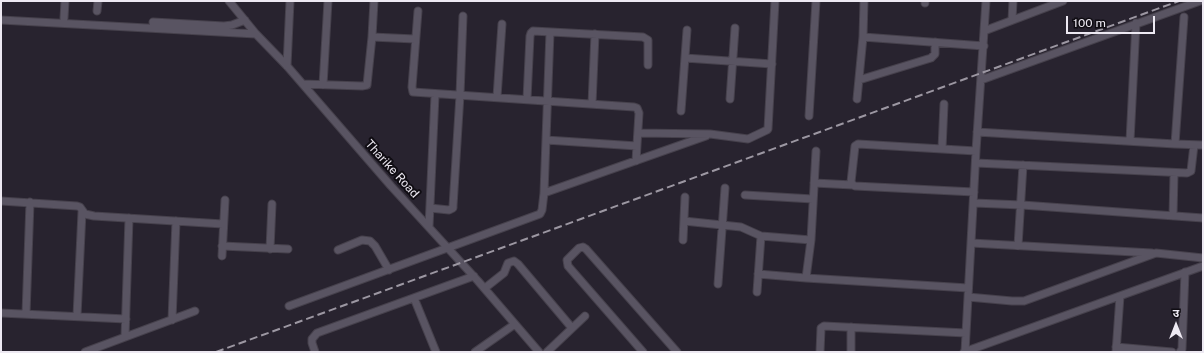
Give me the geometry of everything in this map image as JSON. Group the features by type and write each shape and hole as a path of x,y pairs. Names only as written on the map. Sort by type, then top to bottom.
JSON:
{"street":[{"path":"64,18 66,1"},
{"path":"97,11 98,1"},
{"name":"Tharike Road","path":"229,1 256,34 287,66 485,288 540,352"},
{"path":"287,66 290,1"},
{"path":"323,85 328,1"},
{"path":"303,84 362,86 367,84 374,1"},
{"path":"638,133 710,134 748,138 767,130 775,1"},
{"path":"809,116 816,1"},
{"path":"857,99 863,37 864,1"},
{"path":"986,1 965,352 1203,266"},
{"path":"1012,20 1013,1"},
{"path":"984,32 1063,1"},
{"path":"981,80 1200,1"},
{"path":"418,11 412,90 414,93 496,97 634,107 637,108 639,113 636,161"},
{"path":"1,15 224,26 232,25 245,20"},
{"path":"430,208 449,210 453,206 463,16"},
{"path":"1175,144 1184,17"},
{"path":"1,20 256,34"},
{"path":"1130,141 1136,23"},
{"path":"496,97 502,24"},
{"path":"730,99 735,28"},
{"path":"681,111 687,30"},
{"path":"527,99 530,33 533,31 646,38 648,40 648,64"},
{"path":"289,306 537,215 542,210 544,193 550,32"},
{"path":"592,104 595,34"},
{"path":"372,36 415,39"},
{"path":"863,37 984,46"},
{"path":"859,80 931,58 935,54 935,42"},
{"path":"685,58 772,64"},
{"path":"429,227 435,95"},
{"path":"942,149 944,104"},
{"path":"977,132 1203,145"},
{"path":"544,193 710,134"},
{"path":"546,140 637,146"},
{"path":"853,185 851,182 854,148 856,144 976,151"},
{"path":"976,164 1023,165 1174,174 1187,173 1191,171 1194,145"},
{"path":"806,278 816,151"},
{"path":"1018,246 1022,205 1023,165"},
{"path":"1173,216 1174,174"},
{"path":"814,183 974,192"},
{"path":"718,284 725,188"},
{"path":"745,195 813,199"},
{"path":"683,240 685,197"},
{"path":"1,200 80,207 82,212 77,316"},
{"path":"222,256 225,200"},
{"path":"26,314 30,202"},
{"path":"974,203 1203,218"},
{"path":"270,249 272,204"},
{"path":"82,212 94,216 224,224"},
{"path":"125,337 129,218"},
{"path":"172,320 176,221"},
{"path":"684,221 741,227 761,236 810,240"},
{"path":"757,292 761,236"},
{"path":"338,250 362,240 370,241 376,246 389,270"},
{"path":"971,243 1156,253 1203,258"},
{"path":"222,246 288,249"},
{"path":"643,352 568,266 567,260 581,247 586,249 677,352"},
{"path":"968,297 1012,301 1024,300 1156,253"},
{"path":"485,288 504,273 508,263 514,261 572,328"},
{"path":"1180,352 1182,349 1185,272"},
{"path":"758,274 968,288"},
{"path":"315,352 312,339 317,333 474,276"},
{"path":"1120,296 1116,349 1172,352"},
{"path":"414,298 436,352"},
{"path":"84,352 195,311"},
{"path":"1,313 126,319"},
{"path":"547,352 585,316"},
{"path":"475,352 516,324"},
{"path":"820,352 820,330 822,326 966,333"},
{"path":"851,327 851,352"}],"railway":[{"path":"216,352 1179,1"}]}
